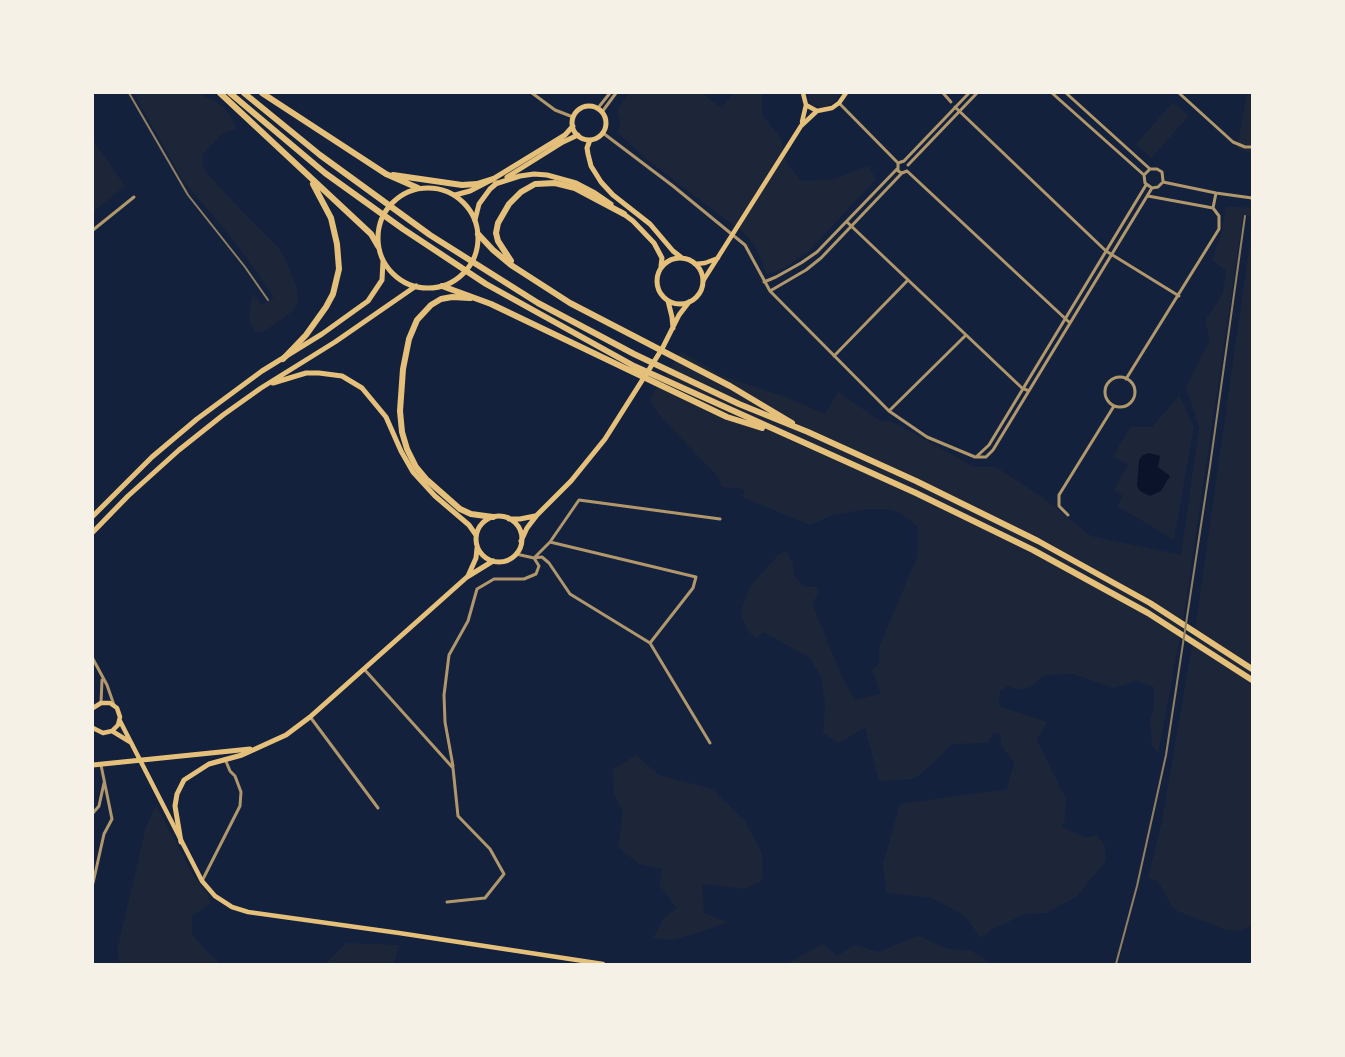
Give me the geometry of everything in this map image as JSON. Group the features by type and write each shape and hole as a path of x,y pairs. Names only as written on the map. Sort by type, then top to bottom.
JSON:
{"highway":[{"path":"220,93 371,234 378,246"},
{"path":"230,93 296,150 403,229 486,284 633,366 998,532 1101,586 1172,628 1252,680"},
{"path":"244,93 320,154 430,235 538,303 634,354 739,404 808,432 971,507 1105,577 1174,618 1252,669"},
{"path":"262,93 386,174 418,188"},
{"path":"283,358 306,335 326,307 333,294 339,269 338,244 331,218 306,174"},
{"path":"386,174 462,185 494,182"},
{"path":"535,280 509,259 502,250 496,233 501,215 520,192 535,184 555,183 574,188 624,214"},
{"path":"478,234 493,250 570,303 730,386 808,432"},
{"path":"442,286 491,304 727,417 804,442"},
{"path":"491,304 463,297 452,297 441,299 423,312 409,339 399,404 402,432 416,467 438,491 460,509 471,514 493,517"}],"main road":[{"path":"801,126 806,105 803,93"},
{"path":"477,546 483,556 493,561 505,561 516,554 527,528 587,463 616,423 662,349 679,315 700,292 703,281 801,126 817,111 832,108 839,103 846,93"},
{"path":"806,105 817,111"},
{"path":"584,107 600,110 606,122 603,133 590,140 578,135 573,126 573,117 584,107"},
{"path":"475,220 479,204 494,182 564,135 573,126"},
{"path":"494,182 578,135"},
{"path":"590,140 587,148 591,166 601,182 613,195 642,217 673,251 695,264 705,263 719,257"},
{"path":"455,195 494,182 534,174 561,178 595,193 642,229 660,252 661,266 656,281 661,296 668,301 682,304 689,302"},
{"path":"431,187 455,195 467,206 475,220 478,234 477,251 469,266 457,278 442,286 429,288 403,282 383,261 378,246 379,226 386,210 401,195 418,188 431,187"},
{"path":"661,266 667,261 682,258"},
{"path":"93,516 152,458 197,419 253,378 322,334 368,301 382,280 383,261"},
{"path":"695,264 703,281"},
{"path":"93,532 128,496 179,450 261,388 335,342 416,286"},
{"path":"668,301 673,330"},
{"path":"261,388 306,373 328,374 353,381 362,388 380,408 406,461 419,478 468,524 476,535 476,558 467,577"},
{"path":"476,535 482,524 493,517 520,519 537,515"},
{"path":"508,519 519,528 521,541"},
{"path":"181,842 175,806 180,786 184,780 195,772 286,735 310,717 467,577 493,561"},
{"path":"93,708 101,703 110,703 119,712 120,722 202,881 221,900 232,907 248,912 603,964"},
{"path":"93,728 103,733 112,731 120,722"},
{"path":"112,731 130,742"},
{"path":"96,764 257,748"}],"street":[{"path":"532,93 555,110 573,117"},
{"path":"600,110 610,93"},
{"path":"600,110 616,93"},
{"path":"943,93 951,102"},
{"path":"898,163 904,161 969,93"},
{"path":"907,171 908,165 977,93"},
{"path":"1052,93 1144,175 1146,185 1152,188 1158,187 1163,182"},
{"path":"1066,93 1150,169"},
{"path":"1179,93 1233,142 1252,147"},
{"path":"839,103 898,163"},
{"path":"955,107 1106,251 1179,296"},
{"path":"603,133 737,237 752,255 770,291 889,411 927,437 975,457 986,457 993,450 1152,188"},
{"path":"904,161 908,165"},
{"path":"764,282 776,278 817,252 897,169 898,163"},
{"path":"1144,175 1150,169 1157,168 1162,172 1163,182"},
{"path":"897,169 902,172"},
{"path":"770,291 806,270 821,258 902,172 907,171"},
{"path":"907,171 1071,323"},
{"path":"1163,182 1252,198"},
{"path":"975,457 989,445 1146,185"},
{"path":"1213,208 1216,193"},
{"path":"1126,379 1219,229 1219,216 1213,208 1148,196"},
{"path":"93,230 134,197"},
{"path":"847,222 1022,388 1029,391"},
{"path":"834,357 908,280"},
{"path":"889,411 966,335"},
{"path":"1117,378 1126,379 1133,386 1134,396 1124,406 1114,406 1105,395 1106,386 1117,378"},
{"path":"1068,515 1059,506 1059,495 1114,406"},
{"path":"534,558 550,542 579,500 720,519"},
{"path":"550,542 696,577 693,588 650,643"},
{"path":"516,554 534,558 542,557 549,562 570,594 650,643 710,743"},
{"path":"447,902 485,898 504,874 490,849 458,816 445,722 444,695 449,655 468,621 477,589 494,579 524,579 536,574 539,566 534,558"},
{"path":"93,659 114,705"},
{"path":"364,669 453,768"},
{"path":"101,703 102,678"},
{"path":"310,717 378,808"},
{"path":"202,881 240,806 241,792 236,776 230,771 225,759"},
{"path":"93,883 104,834 112,819 104,781 96,764"},
{"path":"93,813 99,806 104,781"}],"shaded area":[{"path":"134,93 199,93 223,106 235,124 236,129 223,133 206,151 203,155 203,165 205,171 277,246 286,260 297,288 298,303 293,311 269,328 256,332 250,324 249,313 253,293 261,305 274,297 235,242 182,179"},
{"path":"629,93 702,93 721,108 734,93 762,93 762,115 781,138 787,164 802,181 835,179 868,166 876,179 809,251 784,268 767,274 756,248 746,235 645,158 618,133 620,122 617,111"},
{"path":"807,93 841,93 832,104 821,108 811,104"},
{"path":"1247,93 1252,93 1252,153 1237,148"},
{"path":"1173,102 1189,116 1151,158 1136,144"},
{"path":"93,140 125,186 93,212"},
{"path":"1226,206 1252,208 1252,216 1243,216 1184,615 1158,754 1152,745 1150,721 1154,707 1154,687 1136,681 1114,688 1073,674 1045,675 1031,687 1017,690 1008,686 1000,691 999,706 1047,722 1037,740 1066,799 1062,827 1087,838 1097,835 1105,846 1106,861 1076,897 1046,913 1025,914 993,929 981,938 964,915 931,898 886,893 883,864 900,804 1007,789 1014,762 1001,746 1000,733 993,734 988,743 952,744 914,779 879,781 865,728 838,743 823,733 825,705 821,677 810,658 763,632 757,639 749,632 740,614 749,588 778,555 786,551 793,563 794,575 803,586 816,587 820,592 812,603 842,677 855,700 881,694 872,670 879,663 879,647 917,557 917,526 899,512 885,509 868,509 833,515 810,525 742,497 745,489 722,487 718,477 662,418 649,400 681,352 725,377 786,397 825,414 838,392 882,422 888,420 897,424 974,467 996,467 1042,497 1091,536 1181,555 1199,427 1186,387 1210,340 1205,321 1223,293 1226,271 1212,260 1222,232"},
{"path":"1252,229 1252,926 1236,931 1226,930 1177,911 1171,905 1158,881 1148,878 1161,826 1196,622"},
{"path":"1179,395 1194,427 1174,540 1117,506 1123,496 1114,490 1128,465 1113,456 1130,427 1152,427"},
{"path":"1149,453 1160,456 1158,467 1170,476 1161,491 1150,496 1140,491 1137,486 1139,460 1143,455"},
{"path":"636,755 659,775 712,789 745,821 762,853 763,880 744,889 702,884 704,913 728,922 672,940 653,938 664,918 677,908 659,885 662,869 639,864 618,847 623,811 614,795 612,770"},
{"path":"156,805 193,875 208,894 210,904 192,916 192,934 221,964 120,964 117,950 146,827"},
{"path":"918,936 949,949 970,950 992,964 786,964 823,944 837,956 855,945 878,952"},
{"path":"346,943 399,945 394,964 325,964"}],"railway":[{"path":"129,93 188,195 268,300"},
{"path":"1116,964 1137,886 1166,755 1245,216"}]}
